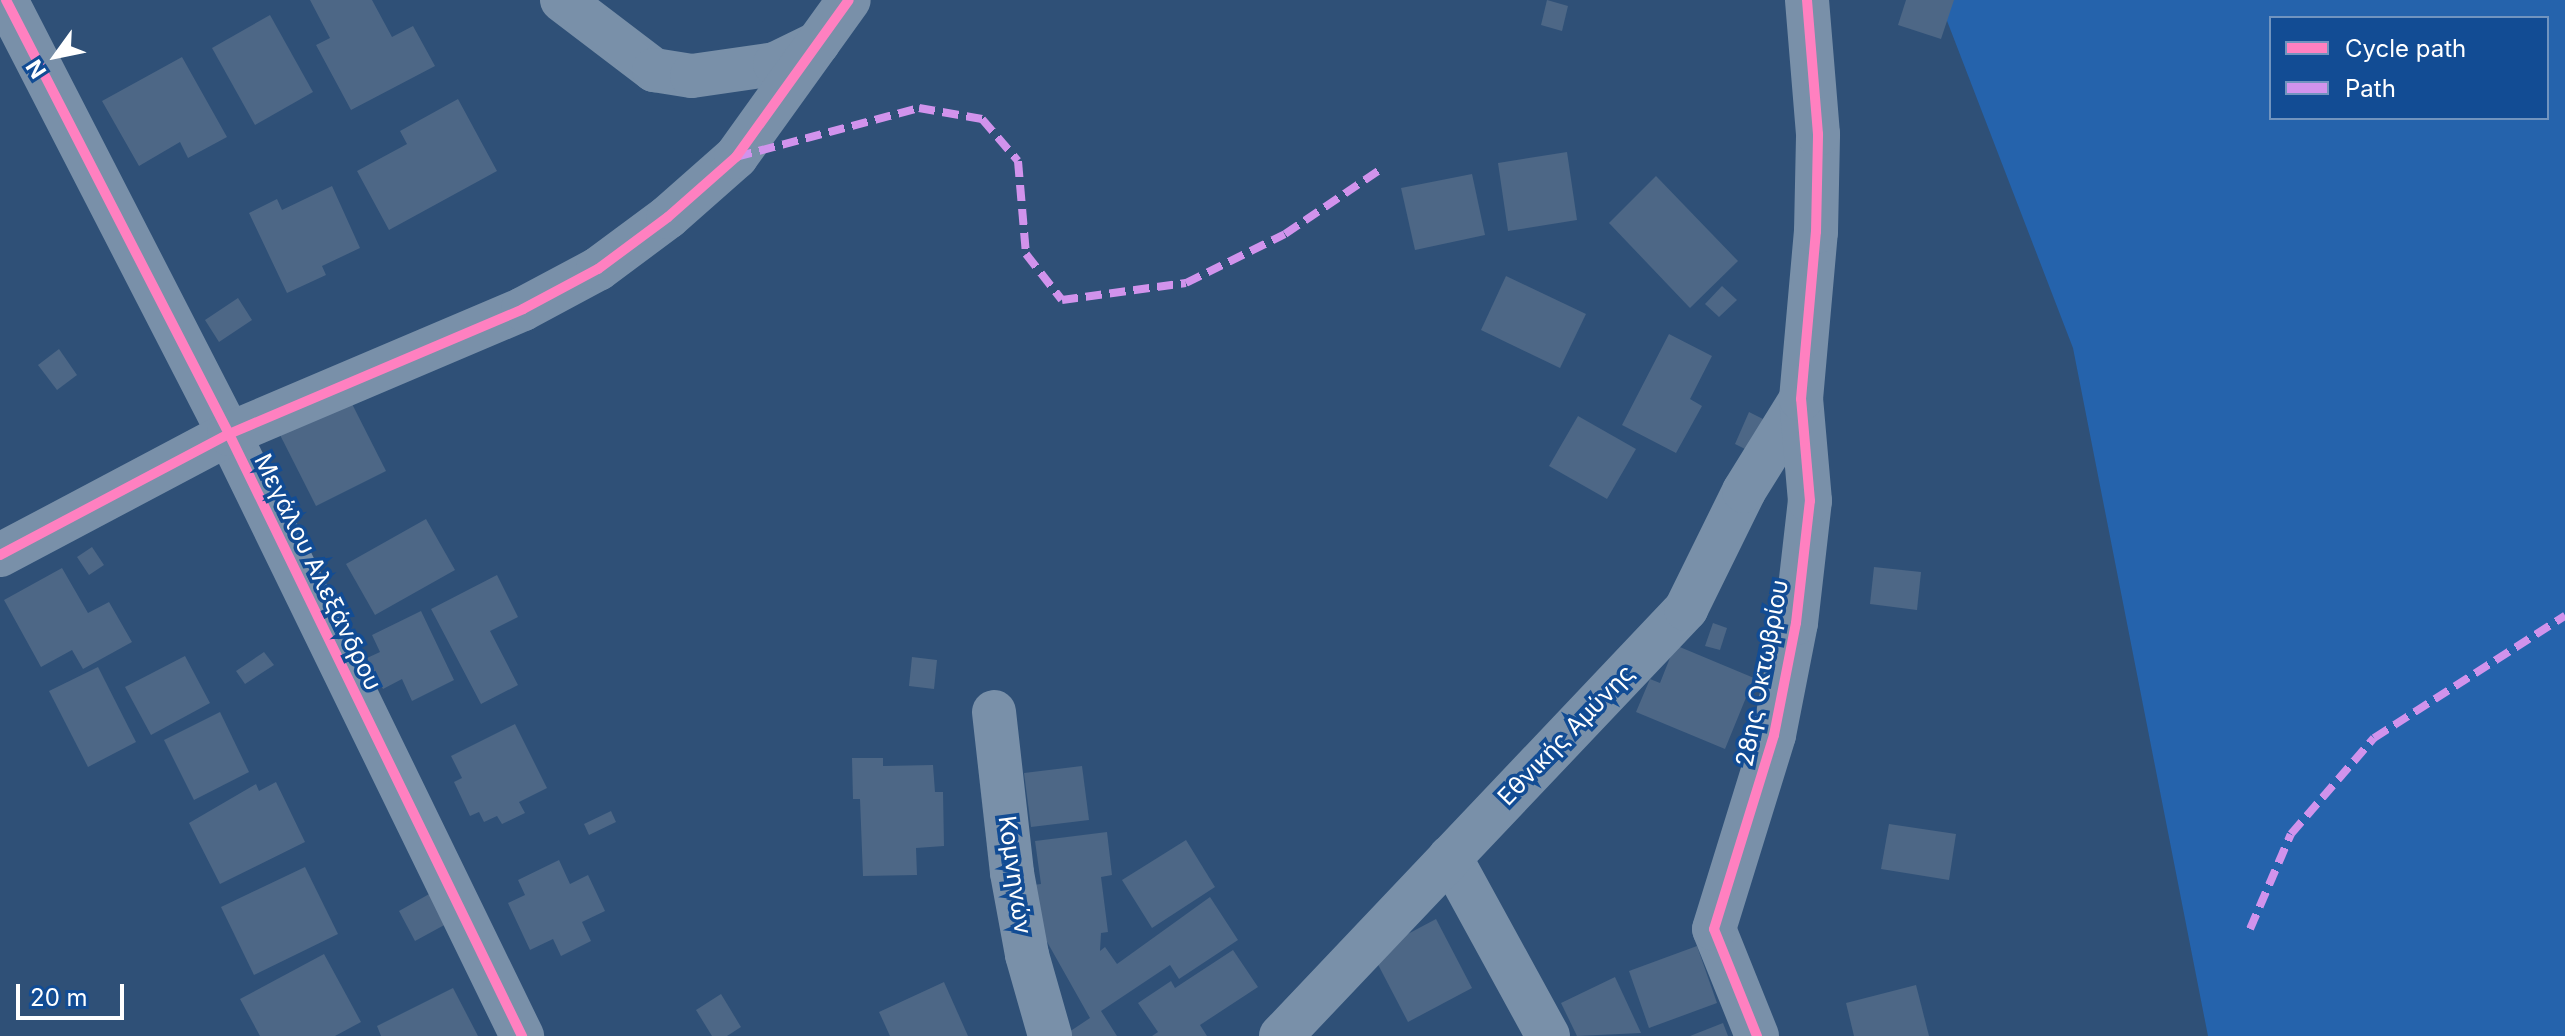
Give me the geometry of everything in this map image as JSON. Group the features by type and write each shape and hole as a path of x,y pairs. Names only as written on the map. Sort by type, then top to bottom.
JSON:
{"street":[{"name":"Μεγάλου Αλεξάνδρου","path":"6,0 229,434 522,1036"},
{"path":"562,0 654,70 692,76 775,64 820,42"},
{"path":"0,555 229,434 523,309 598,269 736,157 849,0"},
{"name":"28ης Οκτωβρίου","path":"1757,1036 1714,929 1774,735 1796,623 1810,501 1801,399 1816,232 1818,134 1807,0"},
{"name":"Εθνικής Αμύνης","path":"1281,1036 1686,609 1744,491 1801,399"},
{"name":"Κομνηνών","path":"994,712 1012,873 1027,955 1050,1036"},
{"path":"1450,857 1548,1036"}],"shaded area":[{"path":"1939,0 2565,0 2565,1036 2208,1036 2073,348"}],"building":[{"path":"310,0 372,0 392,37 413,26 435,66 351,110 316,45 330,38"},
{"path":"1547,0 1568,6 1562,31 1541,25"},
{"path":"1906,0 1954,0 1941,39 1898,25"},
{"path":"270,15 313,92 255,125 212,48"},
{"path":"182,57 227,137 188,158 180,142 139,166 102,101"},
{"path":"458,99 497,171 389,230 357,171 407,144 400,131"},
{"path":"1567,152 1577,220 1508,231 1498,163"},
{"path":"1472,174 1485,235 1415,250 1401,188"},
{"path":"1656,176 1738,261 1690,308 1609,223"},
{"path":"332,186 360,248 322,266 326,275 287,293 249,213 277,199 282,210"},
{"path":"1506,276 1586,314 1560,368 1481,330"},
{"path":"1722,286 1737,300 1719,317 1705,304"},
{"path":"238,298 252,320 219,342 205,320"},
{"path":"1669,334 1712,356 1690,399 1702,406 1676,453 1622,425"},
{"path":"59,349 77,375 57,390 38,365"},
{"path":"346,392 386,471 316,506 276,427"},
{"path":"1749,412 1763,419 1749,451 1735,444"},
{"path":"1578,416 1636,449 1607,499 1549,466"},
{"path":"426,519 455,570 375,615 346,564"},
{"path":"92,547 104,565 89,575 77,557"},
{"path":"1874,567 1921,572 1917,610 1870,604"},
{"path":"62,568 88,613 109,602 132,642 83,669 72,650 41,667 4,600"},
{"path":"497,575 518,617 490,631 518,685 481,704 431,609"},
{"path":"421,611 454,680 412,701 402,679 383,689 367,658 380,652 372,635"},
{"path":"1713,623 1727,628 1720,650 1705,646"},
{"path":"1675,645 1754,678 1725,749 1636,712 1650,679 1660,683"},
{"path":"264,652 274,665 245,684 236,671"},
{"path":"185,656 210,703 151,735 125,687"},
{"path":"912,657 937,660 934,689 909,686"},
{"path":"98,667 136,742 88,767 49,691"},
{"path":"220,712 249,772 194,800 164,740"},
{"path":"515,724 547,788 519,802 525,813 502,824 497,816 484,822 479,812 470,816 454,782 462,778 451,756"},
{"path":"852,758 883,758 883,766 933,765 935,792 943,792 944,846 916,848 917,875 863,876 860,799 853,799"},
{"path":"1082,766 1089,820 1031,827 1024,773"},
{"path":"276,782 305,842 220,884 189,823 256,784 259,791"},
{"path":"611,811 616,822 589,835 584,824"},
{"path":"1889,824 1956,834 1949,880 1881,869"},
{"path":"1107,832 1112,875 1101,877 1108,932 1101,933 1100,951 1105,947 1117,964 1210,897 1238,940 1179,979 1170,965 1101,1011 1117,1036 1063,1036 1090,1018 1046,940 1033,885 1041,884 1035,841"},
{"path":"1186,840 1215,887 1152,928 1122,880"},
{"path":"559,860 570,884 588,875 605,911 582,922 591,941 561,956 553,939 530,950 508,903 525,895 518,880"},
{"path":"305,867 338,934 254,975 221,907"},
{"path":"431,893 448,923 415,941 399,911"},
{"path":"1436,919 1472,988 1408,1022 1372,953"},
{"path":"1697,946 1717,1003 1649,1028 1629,971"},
{"path":"1233,950 1258,987 1200,1025 1207,1036 1152,1036 1158,1032 1138,1003 1171,981 1175,988"},
{"path":"324,954 361,1022 335,1036 260,1036 240,999"},
{"path":"1615,977 1641,1033 1577,1036 1561,1003"},
{"path":"944,982 968,1036 890,1036 879,1012"},
{"path":"1916,985 1929,1036 1854,1036 1846,1003"},
{"path":"453,988 478,1036 381,1036 377,1026"},
{"path":"721,994 741,1027 727,1036 712,1036 696,1010"},
{"path":"1723,1023 1728,1036 1690,1036"}],"marked path":[{"path":"736,157 919,108 982,119 1018,161 1026,254 1062,300 1186,283 1285,234 1381,169"},
{"path":"2250,929 2291,834 2374,738 2565,616"}],"cycle path":[{"path":"6,0 229,434 522,1036"},
{"path":"0,555 229,434 523,309 598,269 668,217 736,157 849,0"},
{"path":"1757,1036 1714,929 1774,735 1796,623 1810,501 1801,399 1816,232 1818,134 1807,0"}]}
